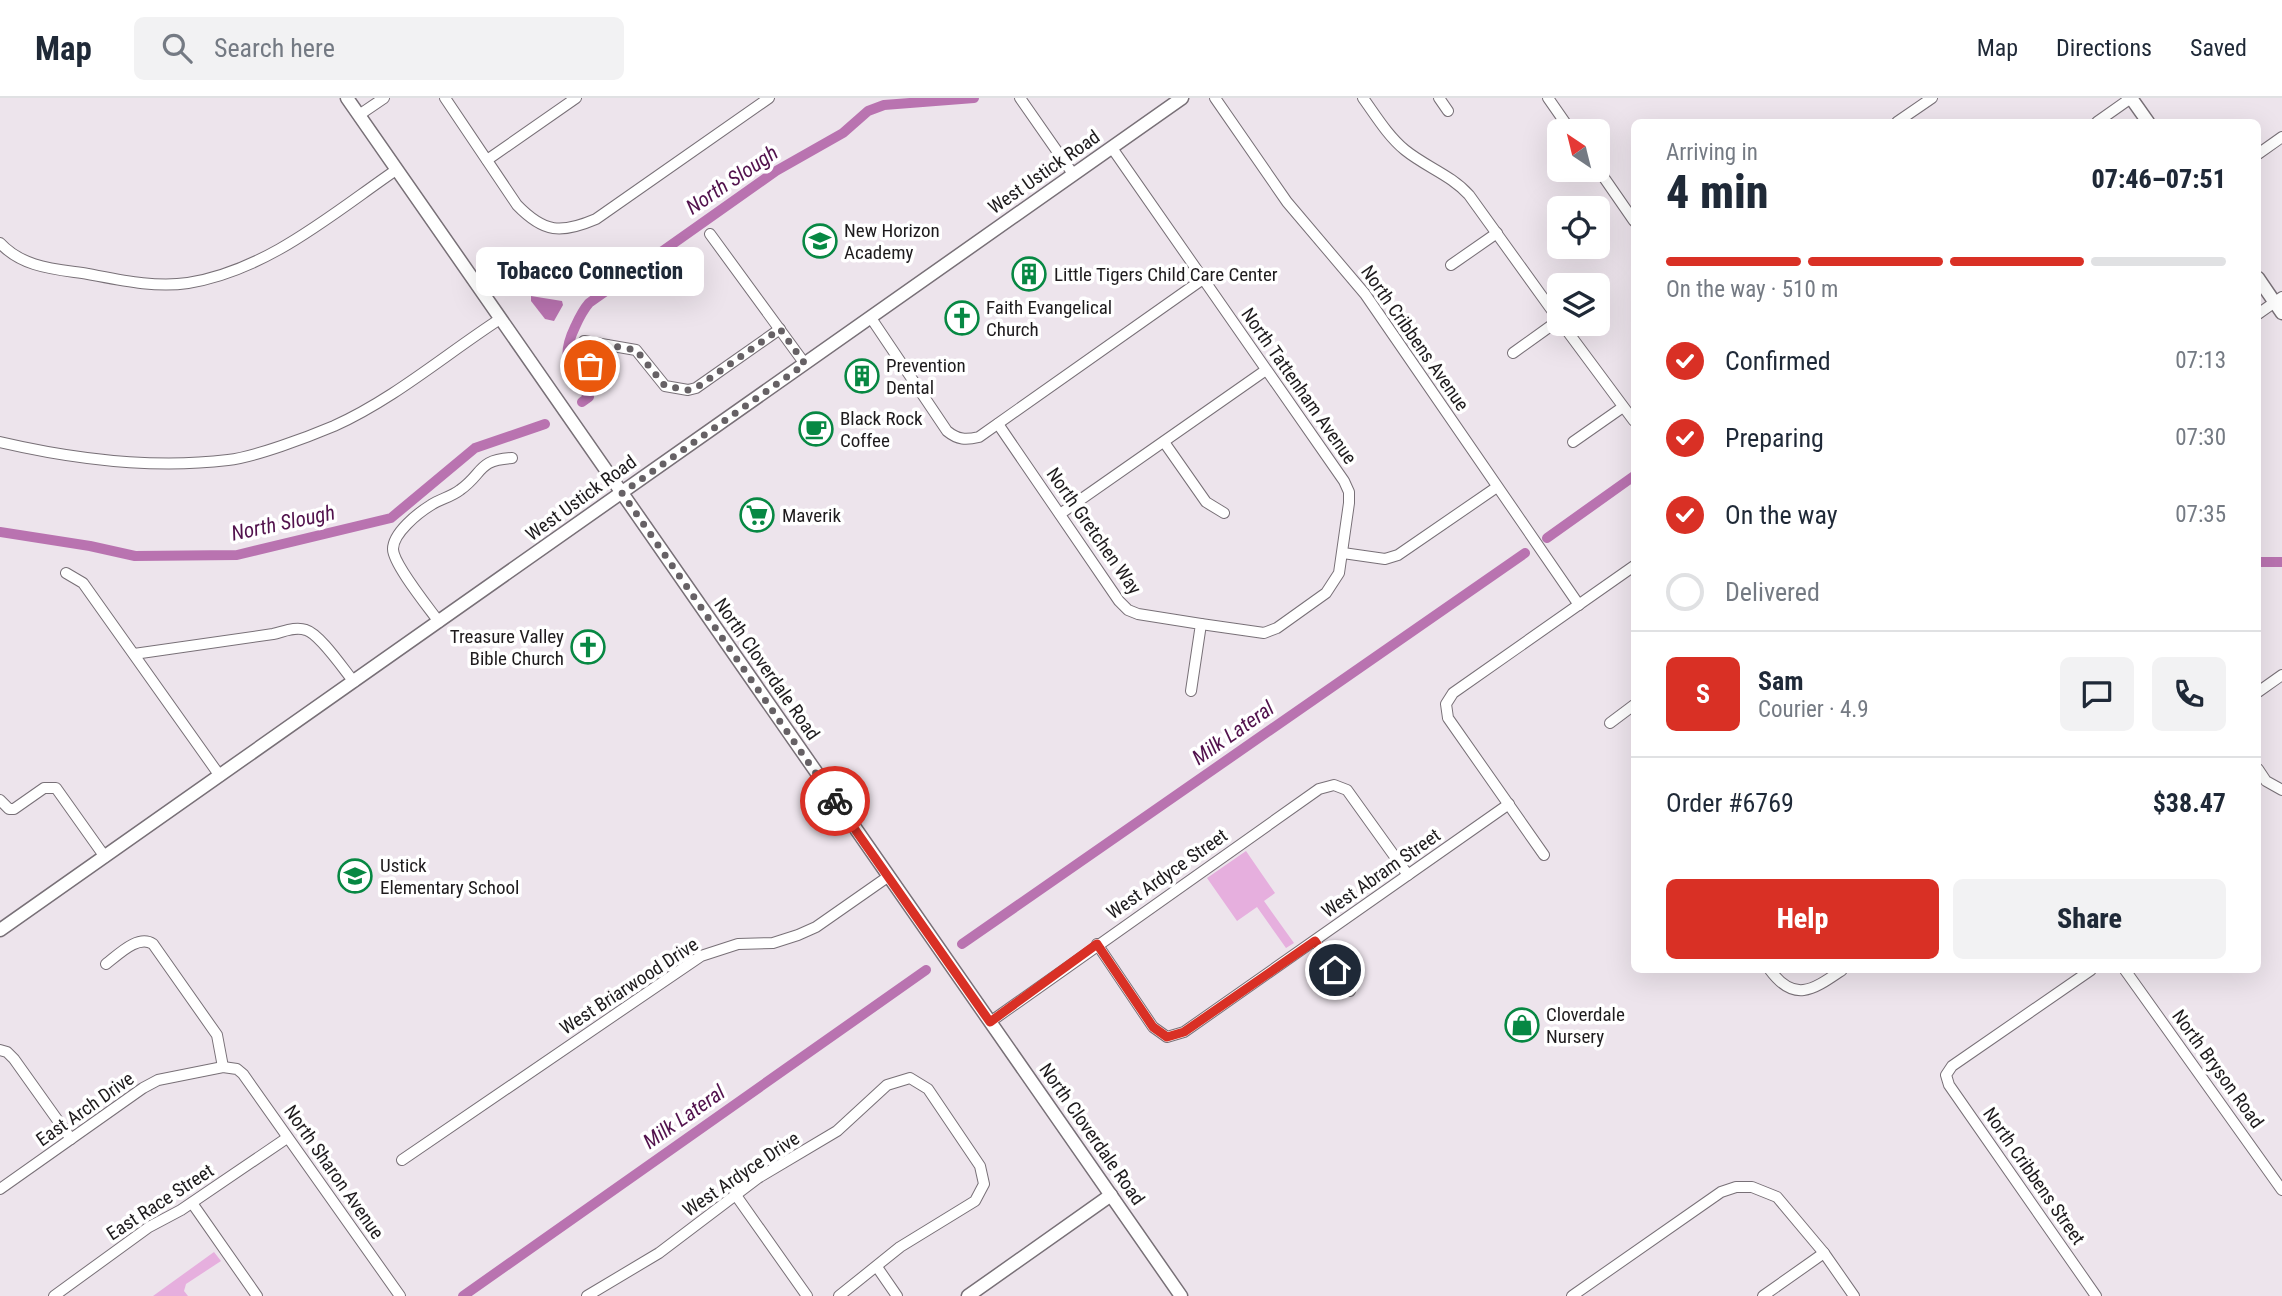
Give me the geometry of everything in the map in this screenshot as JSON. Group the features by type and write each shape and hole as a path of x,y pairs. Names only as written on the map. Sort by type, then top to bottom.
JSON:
{"main road":[{"name":"North Cloverdale Road","path":"347,98 1181,1296"},
{"name":"West Ustick Road","path":"0,930 1182,98"},
{"path":"2131,98 2146,119"},
{"path":"2261,282 2279,304"},
{"path":"968,1296 1111,1195"}],"street":[{"path":"359,115 384,98"},
{"path":"445,98 517,205 532,220 550,229 573,228 596,219 769,98"},
{"path":"487,160 576,98"},
{"path":"1020,98 1073,174"},
{"name":"North Cribbens Avenue","path":"1215,98 1287,202 1365,294 1579,605"},
{"path":"1363,98 1397,143 1414,157 1461,186 1547,303"},
{"path":"1439,98 1448,111"},
{"path":"1548,98 1563,119"},
{"path":"1901,119 1932,98"},
{"path":"2101,119 2131,98"},
{"path":"2261,152 2282,137"},
{"name":"North Tattenham Avenue","path":"1112,148 1344,481 1349,492 1339,573 1326,593 1277,628 1264,633 1201,624"},
{"path":"0,243 16,257 42,267 155,284 187,283 228,273 259,261 396,170"},
{"path":"1607,182 1631,217"},
{"path":"1451,265 1497,233"},
{"path":"710,234 805,364"},
{"path":"870,318 947,431 956,438 967,439 979,437 1203,279"},
{"path":"2261,313 2279,304"},
{"path":"0,442 121,461 230,460 335,425 385,397 500,319"},
{"path":"584,341 636,350 665,386 688,390 696,388 780,329"},
{"path":"1513,353 1547,330"},
{"path":"1571,336 1631,417"},
{"path":"590,366 607,345"},
{"path":"1060,514 1266,370"},
{"path":"1573,442 1623,407"},
{"name":"North Gretchen Way","path":"998,424 1119,601 1128,610 1201,624"},
{"path":"1164,442 1206,502 1224,513"},
{"path":"439,622 397,562 393,549 397,536 431,505 459,492 480,468 494,459 513,458"},
{"path":"1343,553 1385,559 1398,555 1497,487"},
{"path":"1544,855 1448,718 1446,704 1453,693 1631,568"},
{"path":"66,573 83,583 220,776"},
{"path":"1191,691 1201,624"},
{"path":"134,654 293,629 306,630 317,637 354,682"},
{"path":"2261,690 2282,675"},
{"path":"1610,723 1631,707"},
{"path":"2261,774 2266,781 2281,790"},
{"name":"West Ardyce Street","path":"990,1022 1319,789 1334,785 1347,790 1408,875"},
{"path":"0,800 14,809 44,788 55,788 105,857"},
{"name":"West Abram Street","path":"1097,944 1153,1027 1167,1037 1184,1032 1508,804"},
{"name":"West Briarwood Drive","path":"402,1160 701,956 738,944 774,943 798,935 816,927 889,876"},
{"path":"106,964 141,940 148,940 217,1035 223,1067"},
{"path":"1315,941 1350,991"},
{"path":"1772,973 1778,981 1794,990 1816,988 1838,973"},
{"name":"North Cribbens Street","path":"2087,973 1952,1066 1946,1075 1948,1085 2096,1296"},
{"name":"North Bryson Road","path":"2126,973 2282,1190"},
{"path":"0,1050 7,1052 14,1059 71,1139"},
{"name":"East Arch Drive","path":"0,1189 158,1080 223,1067 237,1069"},
{"name":"North Sharon Avenue","path":"237,1069 259,1096 400,1296"},
{"name":"West Ardyce Drive","path":"587,1296 652,1257 769,1171 836,1131 887,1085 910,1078 928,1089 980,1166 984,1185 975,1201 900,1247 877,1267"},
{"name":"East Race Street","path":"54,1296 149,1227 192,1203 287,1138"},
{"path":"1572,1296 1721,1192 1736,1187 1752,1187 1777,1197 1824,1253 1854,1296"},
{"path":"735,1194 807,1296"},
{"path":"192,1203 257,1296"},
{"path":"1763,1296 1824,1253"},
{"path":"839,1296 877,1267 897,1296"}],"shaded area":[{"path":"531,296 562,301 563,305 554,321 545,319 531,301"},
{"path":"1246,851 1275,893 1264,901 1294,943 1286,948 1257,907 1237,921 1207,878"},
{"path":"214,1252 221,1261 186,1284 184,1291 188,1296 153,1296"}],"waterway":[{"name":"North Slough","path":"582,402 589,397 572,372 567,357 570,338 589,303 776,171 843,133 868,111 884,105 974,98"},
{"name":"North Slough","path":"0,532 135,556 237,555 391,518 475,448 545,424"},
{"name":"Milk Lateral","path":"1547,538 1631,478"},
{"name":"Milk Lateral","path":"962,944 1525,553"},
{"name":"Milk Lateral","path":"2261,562 2282,562"},
{"name":"Milk Lateral","path":"463,1296 926,970"}],"way so far":[{"path":"590,366 607,345 636,350 665,386 688,390 696,388 780,329 805,364 622,493 835,801"}],"place":[{"name":"New Horizon Academy","path":"820,241"},
{"name":"Little Tigers Child Care Center","path":"1029,274"},
{"name":"Faith Evangelical Church","path":"962,318"},
{"name":"Tobacco Connection","path":"590,366"},
{"name":"Prevention Dental","path":"862,376"},
{"name":"Black Rock Coffee","path":"816,429"},
{"name":"Maverik","path":"757,515"},
{"name":"Treasure Valley Bible Church","path":"588,647"},
{"name":"Ustick Elementary School","path":"355,876"},
{"name":"Cloverdale Nursery","path":"1522,1025"}],"route":[{"path":"835,801 990,1022 1097,944 1153,1027 1167,1037 1184,1032 1315,941 1335,970"}]}
